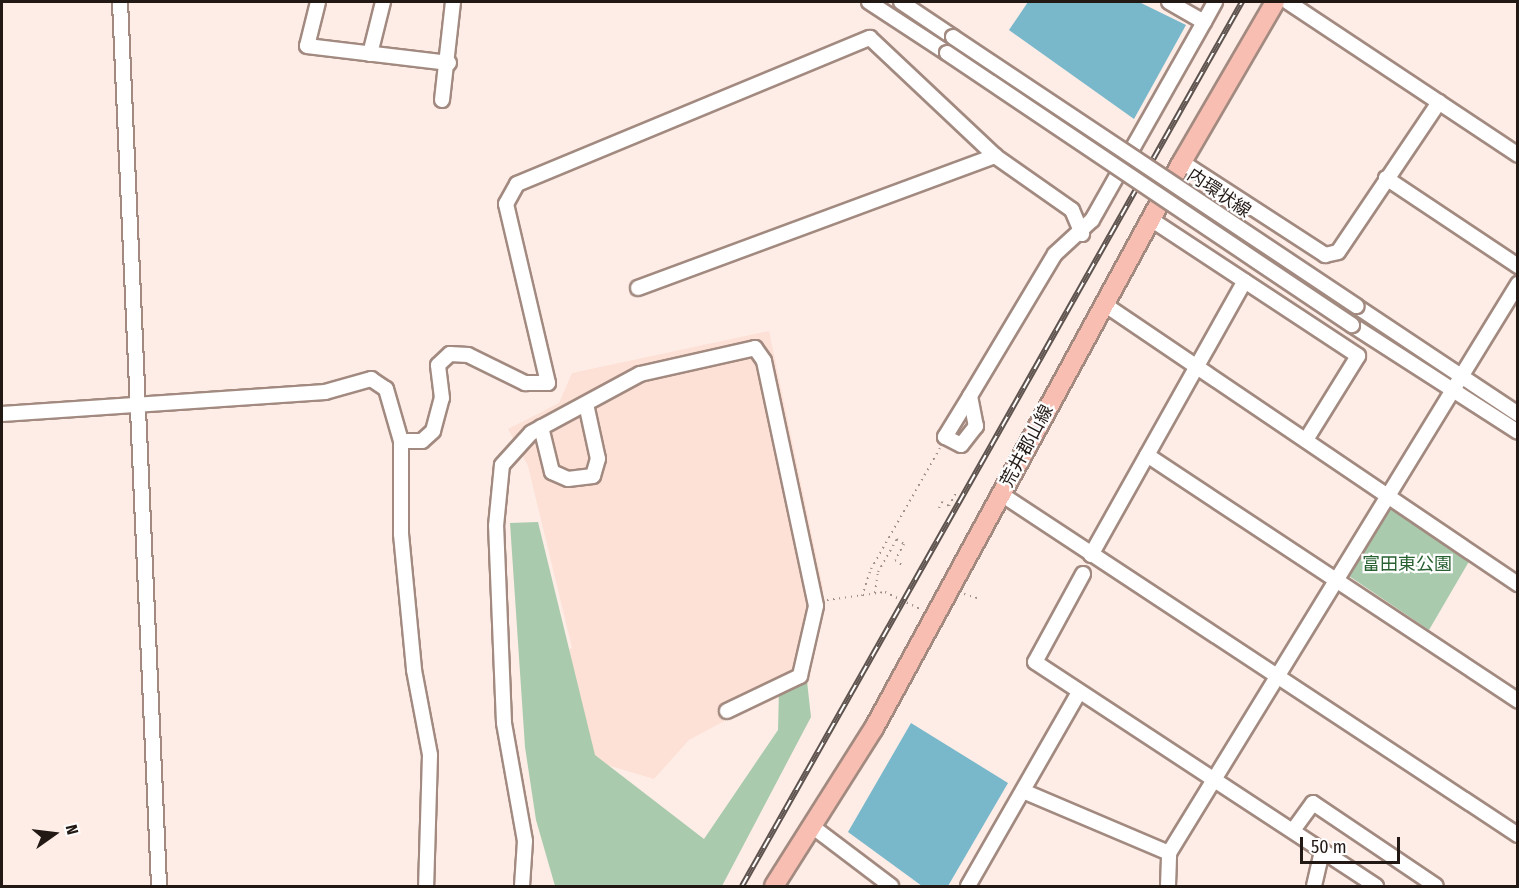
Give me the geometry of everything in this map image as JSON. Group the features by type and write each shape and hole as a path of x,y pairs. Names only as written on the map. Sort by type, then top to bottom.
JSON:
{"main road":[{"name":"荒井郡山線","path":"774,886 874,728 1182,162 1275,2"}],"street":[{"path":"120,2 159,886"},
{"path":"318,2 307,46 449,63"},
{"path":"370,54 383,2"},
{"path":"442,100 449,63 453,2"},
{"path":"869,2 1352,325 1518,432"},
{"name":"内環状線","path":"901,2 1518,414"},
{"path":"1169,2 1204,22"},
{"path":"970,396 976,426 967,442 945,437 1055,254 1082,234 1215,2"},
{"path":"1288,2 1518,155"},
{"path":"401,441 422,441 433,431 442,398 438,365 450,354 468,355 525,383 548,383 506,204 510,192 517,184 717,98 870,38 995,156 1072,210 1082,234"},
{"path":"1182,162 1325,255 1338,252 1439,102"},
{"path":"638,288 995,156"},
{"path":"1386,178 1518,266"},
{"path":"1152,220 1358,356 1306,440"},
{"path":"1091,555 1245,281"},
{"path":"1168,886 1169,853 1334,579 1518,284"},
{"path":"1104,304 1197,369 1387,493 1518,584"},
{"path":"522,886 525,841 504,723 496,487 509,452 541,427 651,370 746,349 759,351 816,601 800,676 727,711"},
{"path":"2,414 138,407 325,392 371,379 386,389 401,441 404,568 430,755 426,886"},
{"path":"541,427 552,472 568,478 593,476 598,459 586,404"},
{"path":"1148,455 1518,701"},
{"path":"1001,494 1518,835"},
{"path":"1083,574 1035,662 1078,694 1215,776 1376,886"},
{"path":"968,886 1078,694"},
{"path":"1023,791 1169,853"},
{"path":"1294,830 1313,803 1436,886"},
{"path":"813,827 891,886"},
{"path":"1314,886 1322,850"}],"path":[{"path":"862,596 871,569 945,437"},
{"path":"939,508 942,502 950,506 956,493"},
{"path":"875,593 878,572 897,539 904,544 895,560 902,565"},
{"path":"816,601 885,592 924,611"},
{"path":"962,593 977,598"}],"shaded area":[{"path":"769,331 823,588 799,681 689,740 654,779 590,760 564,651 572,648 528,466 508,429 559,403 572,373"}],"green space":[{"name":"富田東公園","path":"1399,508 1471,558 1429,630 1349,576 1391,509"},
{"path":"538,522 595,755 704,839 778,730 779,689 807,681 811,717 722,886 555,886 536,820 525,747 510,523"}],"water":[{"path":"1028,2 1139,2 1186,25 1134,119 1009,30"},
{"path":"911,723 1008,783 948,886 922,886 848,832"}],"railway":[{"path":"742,886 1242,2"}]}
